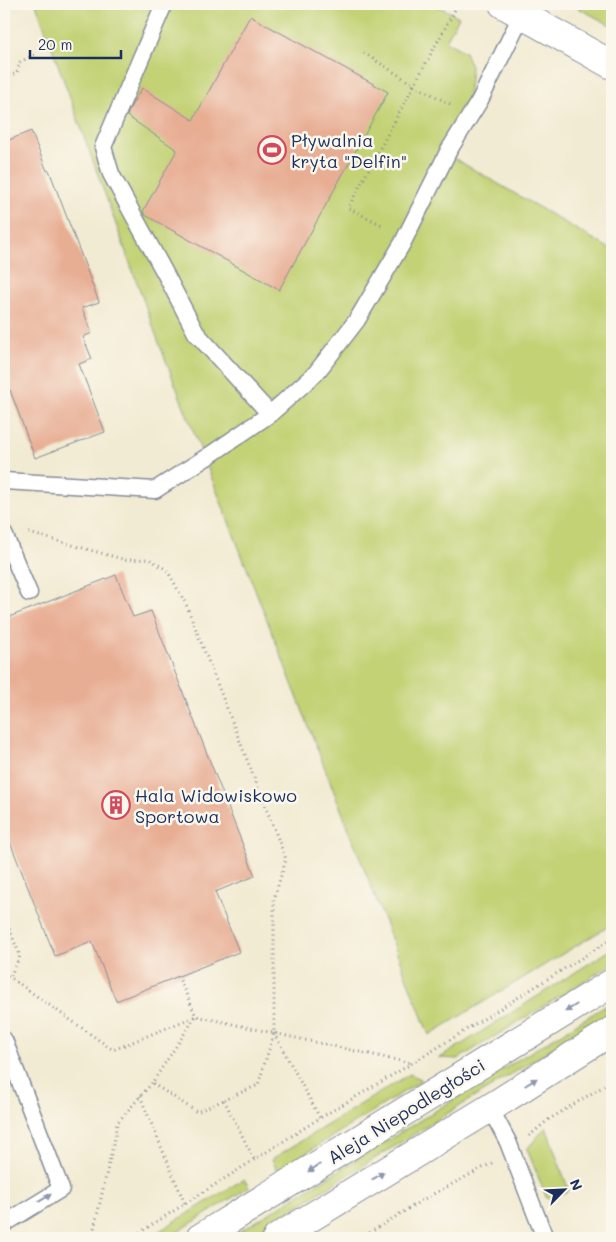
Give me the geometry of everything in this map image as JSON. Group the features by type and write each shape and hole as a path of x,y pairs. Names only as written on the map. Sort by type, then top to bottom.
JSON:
{"street":[{"path":"512,9 612,65"},
{"name":"Aleja Niepodległości","path":"200,1238 612,982"},
{"path":"277,1238 612,1031"}],"lane":[{"path":"164,4 103,147 111,174 196,333 270,414"},
{"path":"4,481 155,490 270,414 316,372 357,320 405,237 449,150 480,100 512,9"},
{"path":"4,534 29,593"},
{"path":"4,1040 61,1189 4,1224"},
{"path":"490,1108 508,1142 545,1238"}],"path":[{"path":"405,237 348,208 458,4"},
{"path":"364,53 414,85 457,108"},
{"path":"4,78 16,73 20,62 34,55"},
{"path":"26,532 126,560 149,559 167,570 186,604 286,859 274,899 274,1033 258,1086 197,1112 152,1083"},
{"path":"4,915 20,956 10,977"},
{"path":"132,1238 254,1159 612,939"},
{"path":"4,973 113,1050 196,1016 410,1064"},
{"path":"178,976 196,1016"},
{"path":"92,1238 117,1123 152,1083 196,1016"},
{"path":"274,1033 320,1118"},
{"path":"140,1096 185,1204"},
{"path":"224,1100 254,1159"}],"green space":[{"path":"36,4 434,4 459,17 446,41 465,52 471,66 468,100 440,150 612,250 612,924 429,1035 159,343"},
{"path":"571,4 612,4 612,26"},
{"path":"612,949 612,964 458,1059 440,1058"},
{"path":"612,1002 612,1012 246,1238 229,1238"},
{"path":"410,1074 421,1079 421,1081 277,1171 272,1159"},
{"path":"546,1127 569,1191 547,1199 527,1149"},
{"path":"244,1179 249,1187 168,1238 148,1238"}],"building":[{"path":"250,16 388,92 279,290 145,215 143,211 177,150 127,116 142,88 193,120"},
{"path":"31,131 47,171 49,170 99,302 82,308 92,333 83,337 92,359 79,364 105,432 35,458 10,390 4,392 4,142"},
{"name":"Hala Widowiskowo Sportowa","path":"116,575 133,617 151,611 255,876 215,892 239,952 116,1001 92,942 55,956 4,827 4,619"}],"place":[{"name":"Pływalnia kryta \"Delfin\"","path":"272,150"},
{"name":"Hala Widowiskowo Sportowa","path":"116,805"}]}
